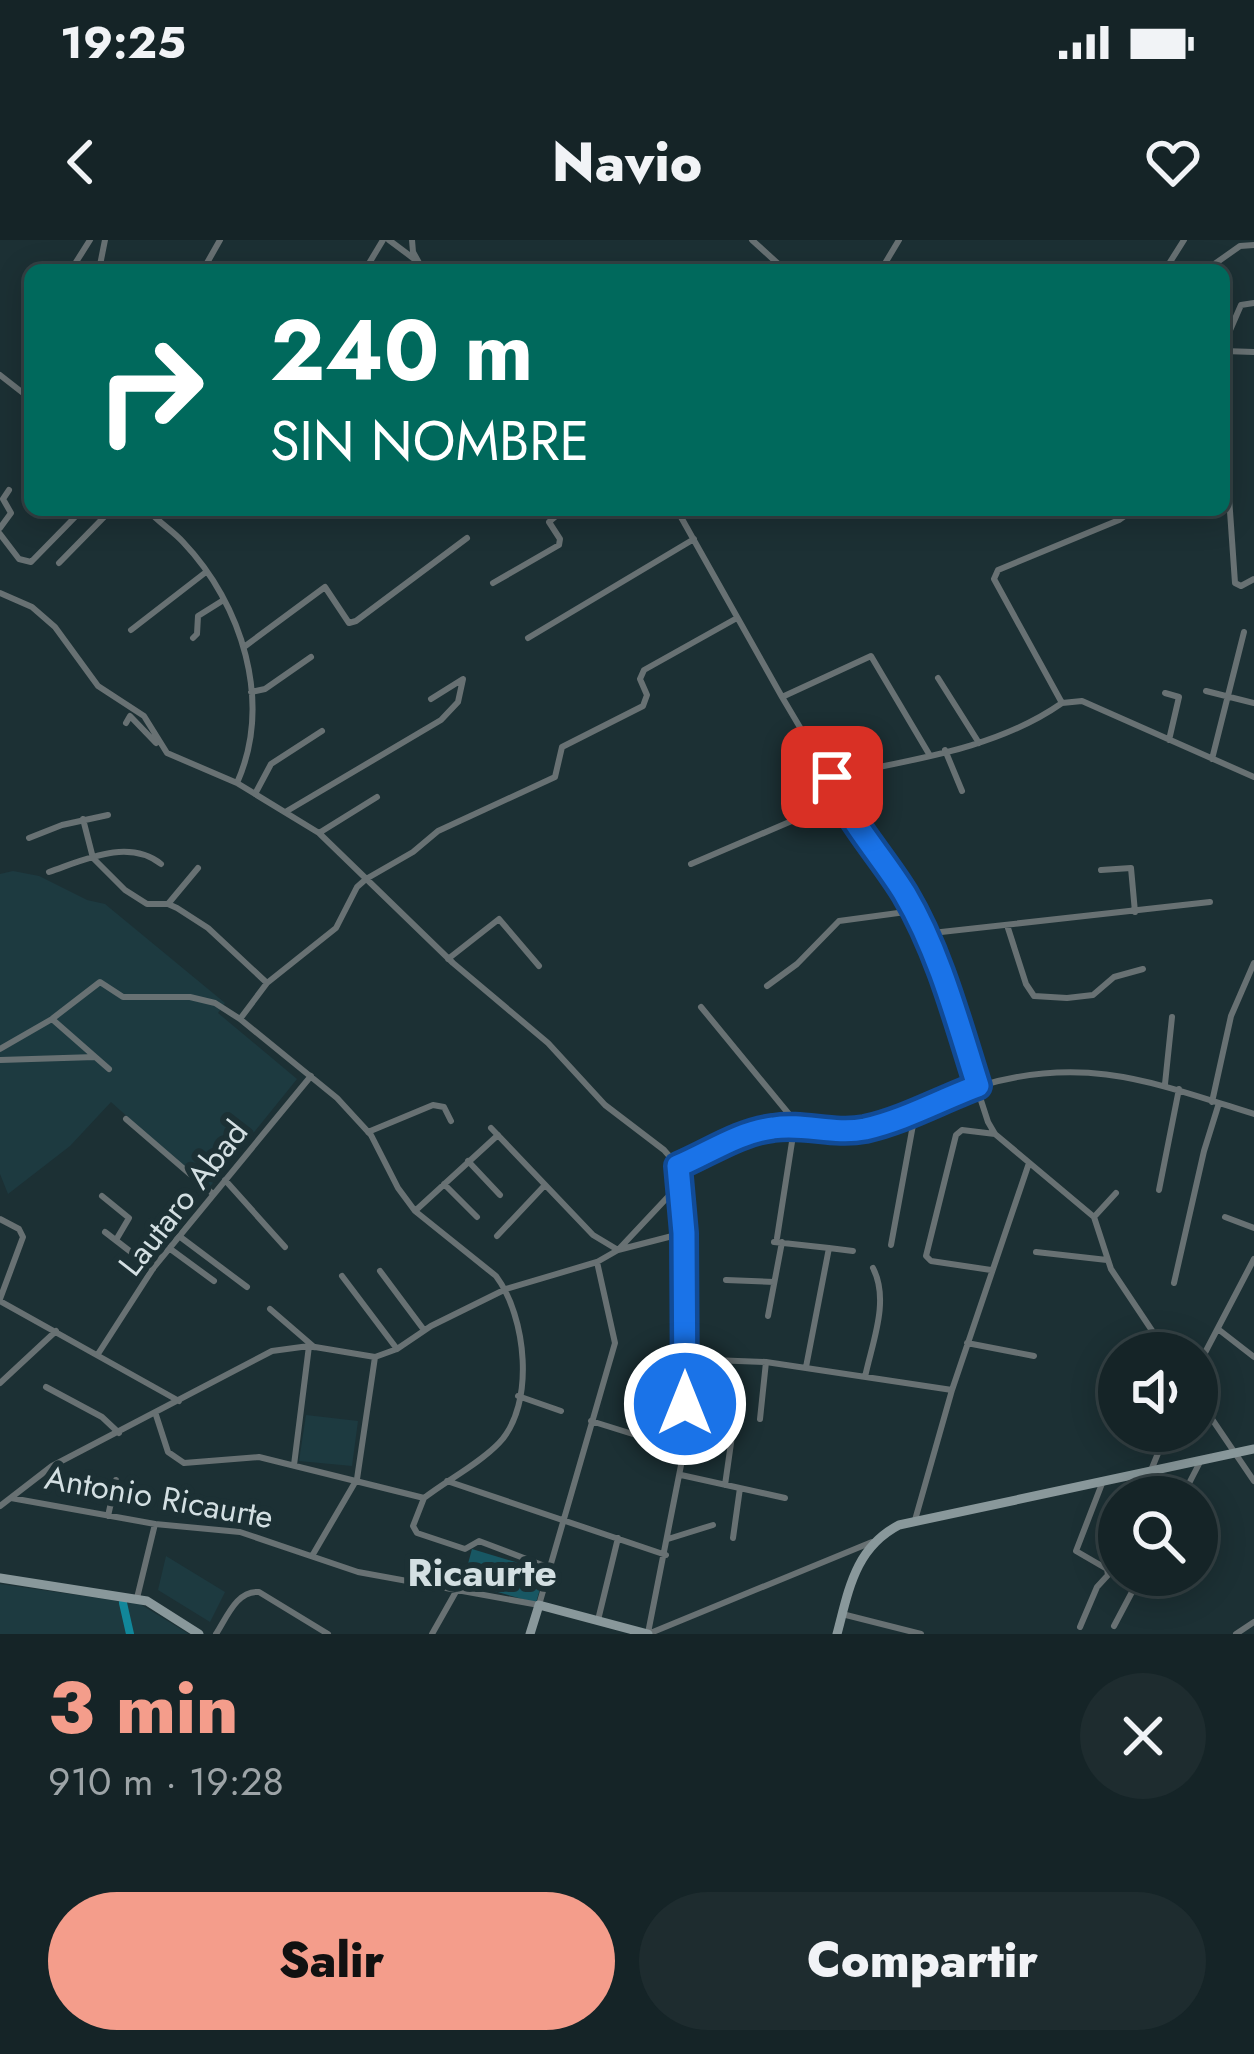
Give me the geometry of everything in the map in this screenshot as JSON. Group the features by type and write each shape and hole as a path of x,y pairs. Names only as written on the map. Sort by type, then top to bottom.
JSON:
{"main road":[{"path":"1114,1476 1254,1449"},
{"path":"837,1634 854,1573 872,1542 915,1520 1098,1480"},
{"path":"0,1578 136,1598 158,1606 199,1634"},
{"path":"530,1634 539,1605"},
{"name":"Antonio Ricaurte","path":"539,1605 648,1634"}],"street":[{"path":"386,240 417,262"},
{"path":"412,240 417,262"},
{"path":"752,240 778,264"},
{"path":"1214,264 1240,246 1254,245"},
{"path":"1230,333 1241,305 1254,303"},
{"path":"0,375 24,393"},
{"path":"9,490 4,499 9,519 0,531 19,559 32,562 76,516"},
{"path":"59,563 105,516"},
{"path":"155,516 206,572 244,647 253,722 237,783"},
{"path":"493,583 559,545 549,522 556,516"},
{"path":"682,516 782,697 913,910 995,1134 1094,1217 1107,1260 1153,1332"},
{"path":"1062,703 994,574 1125,516"},
{"path":"1229,516 1235,583 1241,586 1254,579"},
{"path":"244,647 325,586 349,622 356,621 467,538"},
{"path":"527,638 694,539"},
{"path":"131,630 206,572"},
{"path":"0,593 32,607 56,627 105,692 137,707 159,744"},
{"path":"193,638 198,616 222,602"},
{"path":"240,1019 267,983 326,939 366,879 413,852 438,831 555,777 562,747 643,706 647,694 640,680 644,670 737,619"},
{"path":"1211,759 1244,632"},
{"path":"782,697 871,656 929,754"},
{"path":"251,692 265,689 311,657"},
{"path":"287,811 441,720 458,702 463,679 431,699"},
{"path":"938,679 979,743"},
{"path":"1206,691 1254,703"},
{"path":"1165,693 1179,698 1169,740"},
{"path":"830,778 979,743 1011,732 1062,703 1082,701 1254,777"},
{"path":"125,723 130,716 167,753 237,783 320,833 448,958 548,1043 605,1105 678,1166 684,1233 684,1450 648,1634"},
{"path":"255,794 271,764 322,731"},
{"path":"945,750 962,791"},
{"path":"320,833 377,797"},
{"path":"691,864 843,799"},
{"path":"29,838 108,815"},
{"path":"83,819 93,858 133,896 152,905 168,904 208,928 267,983"},
{"path":"49,872 137,850 160,865"},
{"path":"168,904 198,868"},
{"path":"1100,870 1131,868 1136,912"},
{"path":"923,934 1210,902"},
{"path":"767,986 839,921 913,910"},
{"path":"448,958 499,919 539,966"},
{"path":"1007,925 1034,996 1093,995 1114,977 1143,969"},
{"path":"1174,1283 1227,1028 1249,987 1254,963"},
{"path":"0,1049 52,1019 100,982 123,997 190,997 215,1003 311,1076 368,1132 415,1211 496,1276 506,1289 522,1334 523,1360 511,1423 499,1443 424,1498 413,1526 416,1533 465,1549 479,1540 550,1568"},
{"path":"701,1007 798,1129 768,1316"},
{"path":"1166,1084 1172,1017"},
{"path":"52,1019 109,1069"},
{"path":"0,1060 95,1057"},
{"path":"678,1166 755,1132 771,1128 848,1132 915,1114 978,1086 1046,1070 1166,1084 1254,1114"},
{"name":"Lautaro Abad","path":"98,1354 169,1248 311,1076"},
{"path":"1159,1190 1179,1089"},
{"path":"368,1132 434,1105 444,1107 451,1121"},
{"path":"891,1245 915,1114"},
{"path":"126,1119 213,1194"},
{"path":"991,1270 932,1261 926,1256 956,1135 962,1130 995,1134"},
{"path":"415,1211 494,1132 593,1234 618,1250"},
{"path":"468,1162 500,1196"},
{"path":"915,1520 952,1390 1029,1162"},
{"path":"225,1180 284,1247"},
{"path":"444,1184 476,1217"},
{"path":"497,1236 545,1185"},
{"path":"618,1250 679,1185"},
{"path":"1094,1217 1116,1193"},
{"path":"102,1196 129,1218 116,1240"},
{"path":"1225,1217 1254,1228"},
{"path":"0,1219 19,1229 23,1237 0,1300 179,1401"},
{"path":"105,1232 153,1269"},
{"path":"0,1506 52,1466 272,1351 312,1346 375,1357 506,1289 684,1233"},
{"path":"179,1236 247,1287"},
{"path":"778,1240 853,1252"},
{"path":"169,1248 214,1281"},
{"path":"806,1367 829,1248"},
{"path":"1036,1252 1107,1260"},
{"path":"1216,1332 1254,1259"},
{"path":"539,1605 615,1335 597,1262"},
{"path":"865,1377 880,1303 881,1286 874,1268"},
{"path":"380,1271 424,1330"},
{"path":"342,1276 398,1349"},
{"path":"726,1280 774,1282"},
{"path":"270,1309 312,1346"},
{"path":"1218,1329 1254,1357"},
{"path":"0,1383 56,1330"},
{"path":"967,1343 1034,1357"},
{"path":"294,1466 312,1346"},
{"path":"312,1556 357,1479 375,1357"},
{"path":"686,1359 766,1362 952,1390"},
{"path":"760,1419 766,1362"},
{"path":"46,1387 102,1417 119,1433"},
{"path":"518,1396 561,1411"},
{"path":"156,1415 168,1452 184,1463 248,1456 424,1498"},
{"path":"725,1485 735,1415"},
{"path":"591,1421 684,1450"},
{"path":"1218,1428 1254,1481"},
{"path":"1152,1468 1158,1452"},
{"path":"1192,1476 1201,1458"},
{"path":"680,1475 785,1498"},
{"path":"108,1516 116,1480"},
{"path":"445,1481 666,1555"},
{"path":"733,1538 740,1488"},
{"path":"1098,1496 1076,1551 1098,1564"},
{"name":"Antonio Ricaurte","path":"11,1498 155,1524 240,1532 358,1572 539,1605"},
{"path":"136,1598 155,1524"},
{"path":"668,1539 713,1525"},
{"path":"598,1620 618,1538"},
{"path":"648,1634 872,1542"},
{"path":"432,1634 458,1588"},
{"path":"1080,1627 1098,1588"},
{"path":"216,1634 248,1591 259,1592 324,1633"},
{"path":"1114,1626 1130,1596"},
{"path":"842,1615 921,1634"},
{"path":"1236,1634 1254,1622"}],"shaded area":[{"path":"13,871 39,876 105,904 225,1003 218,1013 297,1079 208,1189 111,1102 70,1146 8,1194 0,1174 0,874"},
{"path":"306,1415 358,1421 352,1466 299,1461"},
{"path":"472,1549 545,1571 536,1603 463,1582"},
{"path":"166,1556 225,1592 210,1622 158,1590"},
{"path":"0,1584 140,1604 189,1634 0,1634"}],"waterway":[{"path":"123,1603 130,1634"}],"district":[{"name":"Ricaurte","path":"482,1572"}],"route":[{"path":"685,1404 684,1233 678,1166 771,1128 836,1133 869,1128 978,1086 942,980 906,896 865,837 832,777"}]}
